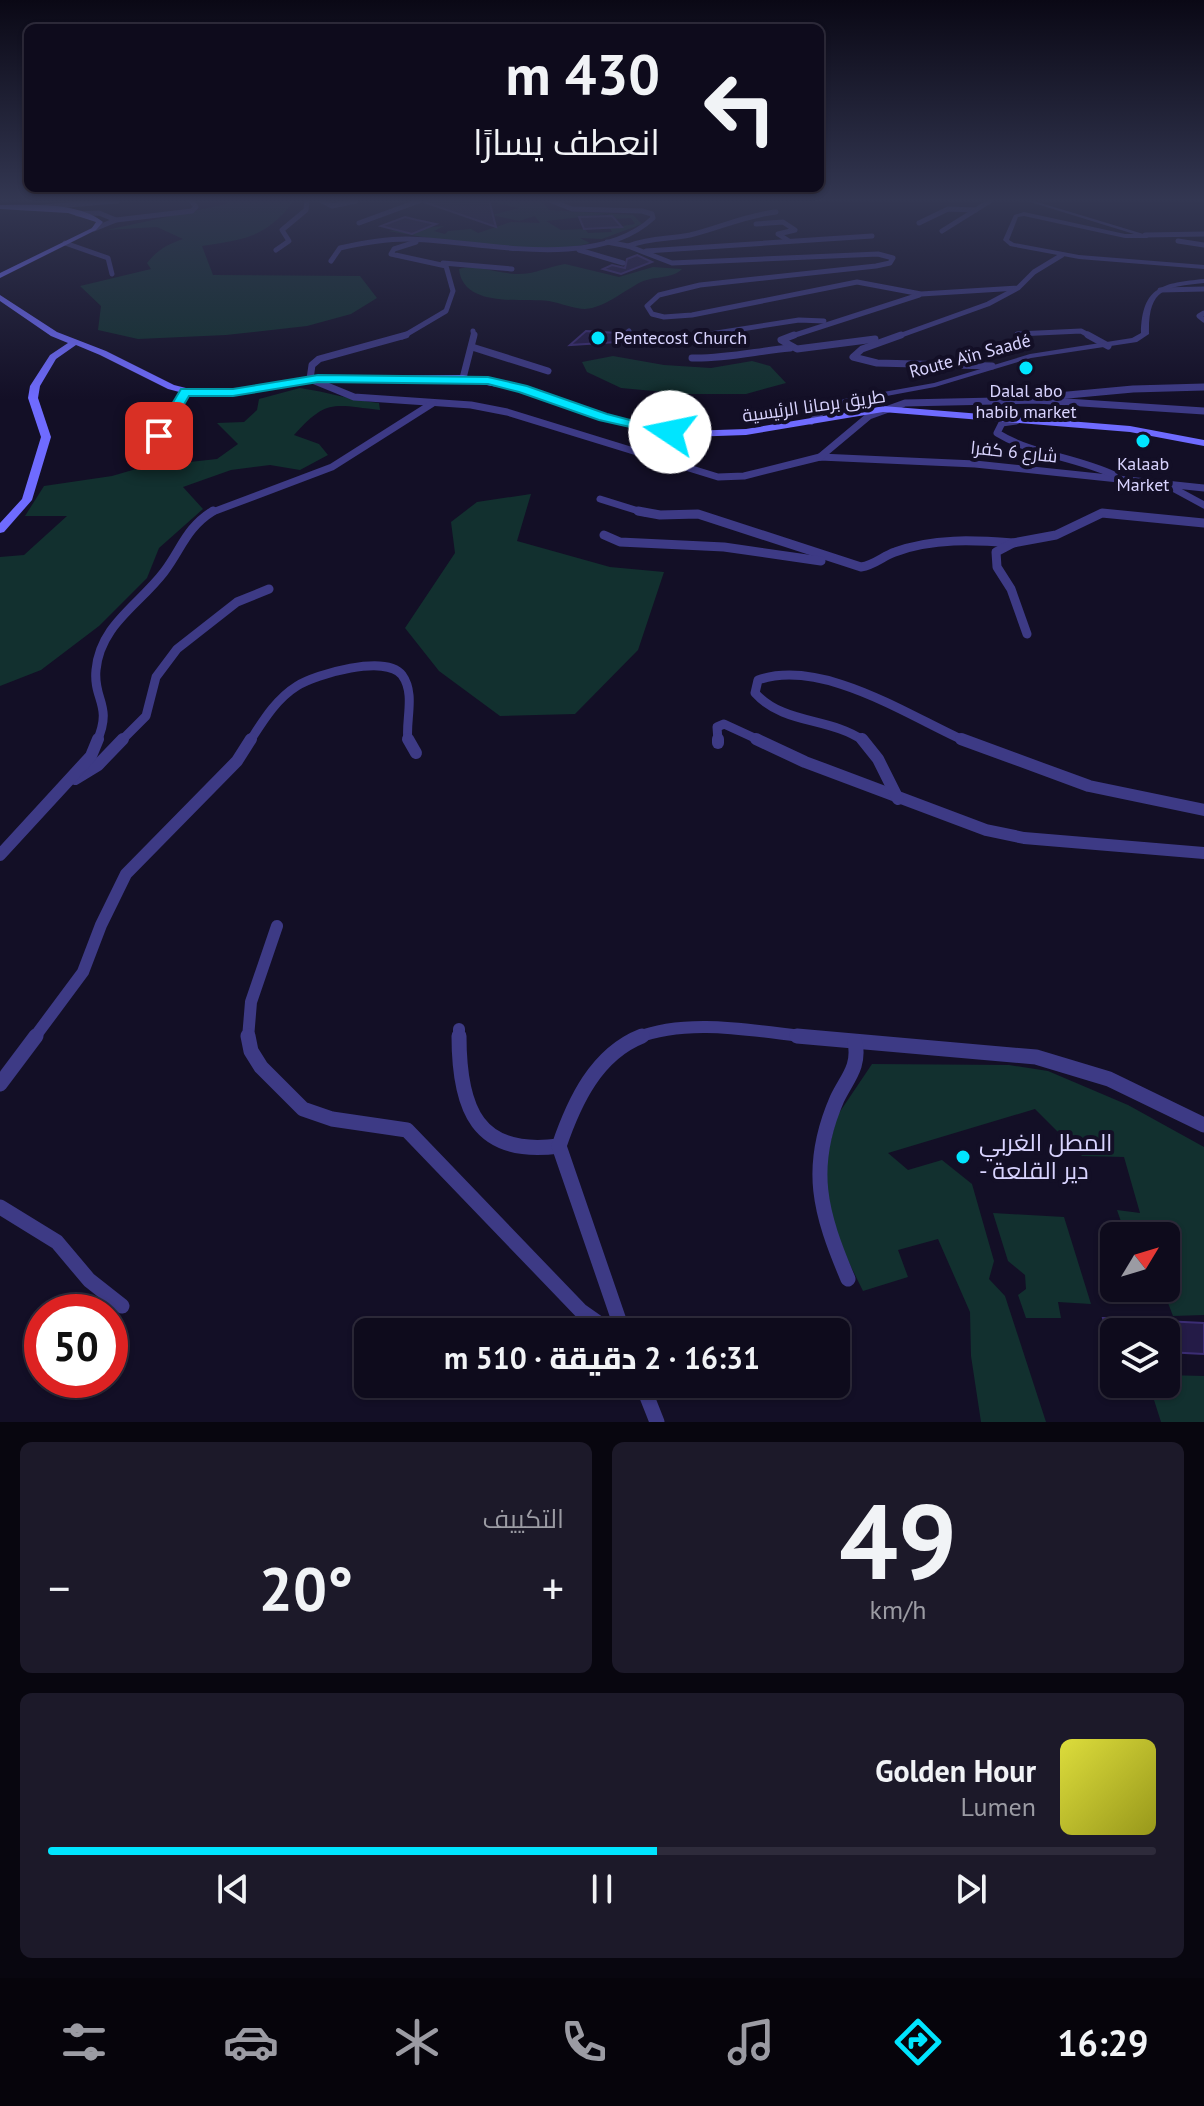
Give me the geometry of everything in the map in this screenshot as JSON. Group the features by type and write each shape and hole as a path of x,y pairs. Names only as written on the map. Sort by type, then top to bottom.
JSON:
{"main road":[{"name":"طريق برمانا الرئيسية","path":"0,297 54,334 185,392 233,393 310,379 463,378 513,386 603,417 670,432 727,434 883,409 1130,429 1204,443"},
{"path":"0,530 23,508 33,488 46,437 33,391 50,362 76,344"}],"street":[{"path":"110,267 112,274"},
{"path":"310,379 312,365 319,359 399,339 446,311 453,291 445,267"},
{"path":"493,267 512,269"},
{"path":"863,267 700,285 666,292 647,306 652,314 664,317 692,315 857,282 921,294"},
{"path":"992,366 974,363 872,364 853,358 856,352 898,335 988,304 1018,288 1042,267"},
{"path":"1159,291 1171,285 1204,281"},
{"path":"792,348 781,342 782,338 921,294 1018,288"},
{"path":"1159,291 1204,289"},
{"name":"Route Aïn Saadé","path":"809,423 825,409 847,401 935,385 1045,353 1129,342 1145,334 1145,310 1159,291"},
{"path":"1204,313 1199,316 1204,320"},
{"path":"629,331 622,336 623,341 646,344 799,320 829,322"},
{"path":"463,378 473,331"},
{"path":"1017,334 1081,331 1108,346"},
{"path":"692,358 722,359 741,352 898,335"},
{"path":"472,347 548,371"},
{"name":"شارع 6 كفرا","path":"310,379 319,385 365,399 478,405 718,477 747,475 820,457 975,464 1204,488"},
{"path":"1036,400 1093,392 1204,387"},
{"path":"159,436 185,392"},
{"path":"820,457 847,430 883,409 911,403 1036,400 1204,411"},
{"path":"0,855 91,756 103,732 105,711 95,674 100,646 113,625 163,573 194,523 214,510 345,461 434,402"},
{"path":"1022,420 1002,423 997,433 1034,451 1101,469 1117,478"},
{"path":"1164,483 1204,505"},
{"path":"600,499 622,502 634,510 660,515 684,511 698,514 847,563"},
{"path":"604,535 620,542 687,544 873,566 896,552 967,538 1013,543 1056,535 1108,512 1204,523"},
{"path":"1013,543 996,552 995,558 1011,589 1027,634"},
{"path":"70,782 92,770 146,716 156,677 177,649 237,602 269,589"},
{"path":"0,1084 83,972 101,925 126,874 237,761 270,710 298,685 353,666 393,668 403,676 410,707 407,739 409,747 416,753"},
{"path":"898,799 865,741 854,734 805,721 763,702 755,693 758,680 769,674 790,672 859,691 969,743 1073,781 1204,810"},
{"path":"718,743 717,727 724,724 805,762 986,830 1024,838 1204,853"},
{"path":"277,926 250,1009 247,1031 249,1046 271,1079 300,1109 322,1117 378,1122 407,1130 591,1318"},
{"path":"618,1318 559,1146 569,1115 591,1077 617,1050 638,1037 670,1030 709,1028 975,1050 1057,1062 1109,1079 1204,1125"},
{"path":"459,1029 460,1080 465,1100 482,1127 493,1137 521,1149 535,1152 559,1146"},
{"path":"848,1279 819,1207 817,1168 827,1125 859,1059 855,1042"},
{"path":"0,1207 57,1242 89,1280 107,1294"},
{"path":"648,1398 657,1422"}],"green space":[{"path":"210,267 213,275 360,276 377,298 351,314 307,326 226,335 138,339 98,330 101,306 80,286 151,269"},
{"path":"552,267 579,267 619,277 652,267 682,269 641,282 607,302 585,309 549,301 509,300 482,295 471,290 463,281 459,269 522,274"},
{"path":"613,356 664,365 711,368 752,361 770,366 786,383 746,394 686,394 621,388 587,372 582,362"},
{"path":"300,388 379,403 380,410 341,406 315,415 294,435 319,444 328,455 300,470 270,465 231,470 183,487 203,509 159,548 147,578 99,626 41,670 0,686 0,557 24,555 67,516 25,516 44,486 112,476 143,467 217,459 238,444 217,423 244,422 257,410 259,399"},
{"path":"531,494 517,541 610,567 664,572 638,650 575,714 500,716 439,671 405,628 455,553 451,522 477,502"},
{"path":"872,1064 1009,1065 1048,1071 1128,1105 1204,1147 1204,1315 1173,1316 1168,1302 1180,1302 1180,1222 1121,1222 1117,1210 1140,1213 1124,1157 1082,1156 1035,1109 888,1153 908,1170 942,1160 972,1184 994,1261 989,1279 1005,1296 1046,1422 981,1422 971,1356 970,1312 938,1239 898,1250 908,1277 863,1291 826,1216 821,1180 837,1116"},
{"path":"993,1213 1064,1217 1091,1304 1058,1302 1061,1318 1026,1318 1018,1295 1026,1289 1025,1275 1008,1261"},
{"path":"1180,1375 1204,1376 1204,1422 1161,1422 1153,1398 1180,1398"}],"building":[{"path":"607,267 638,267 621,274 603,269"},
{"name":"Pentecost Church","path":"586,331 617,333 617,342 570,345"},
{"path":"1180,1322 1204,1323 1204,1354 1180,1353"}],"place":[{"name":"Pentecost Church","path":"598,338"},
{"name":"Dalal abo habib market","path":"1026,368"},
{"name":"Kalaab Market","path":"1143,441"},
{"name":"المطل الغربي - دير القلعة","path":"963,1157"}],"route":[{"path":"159,436 185,392 233,393 318,379 434,378 488,380 603,417 670,432"}]}
